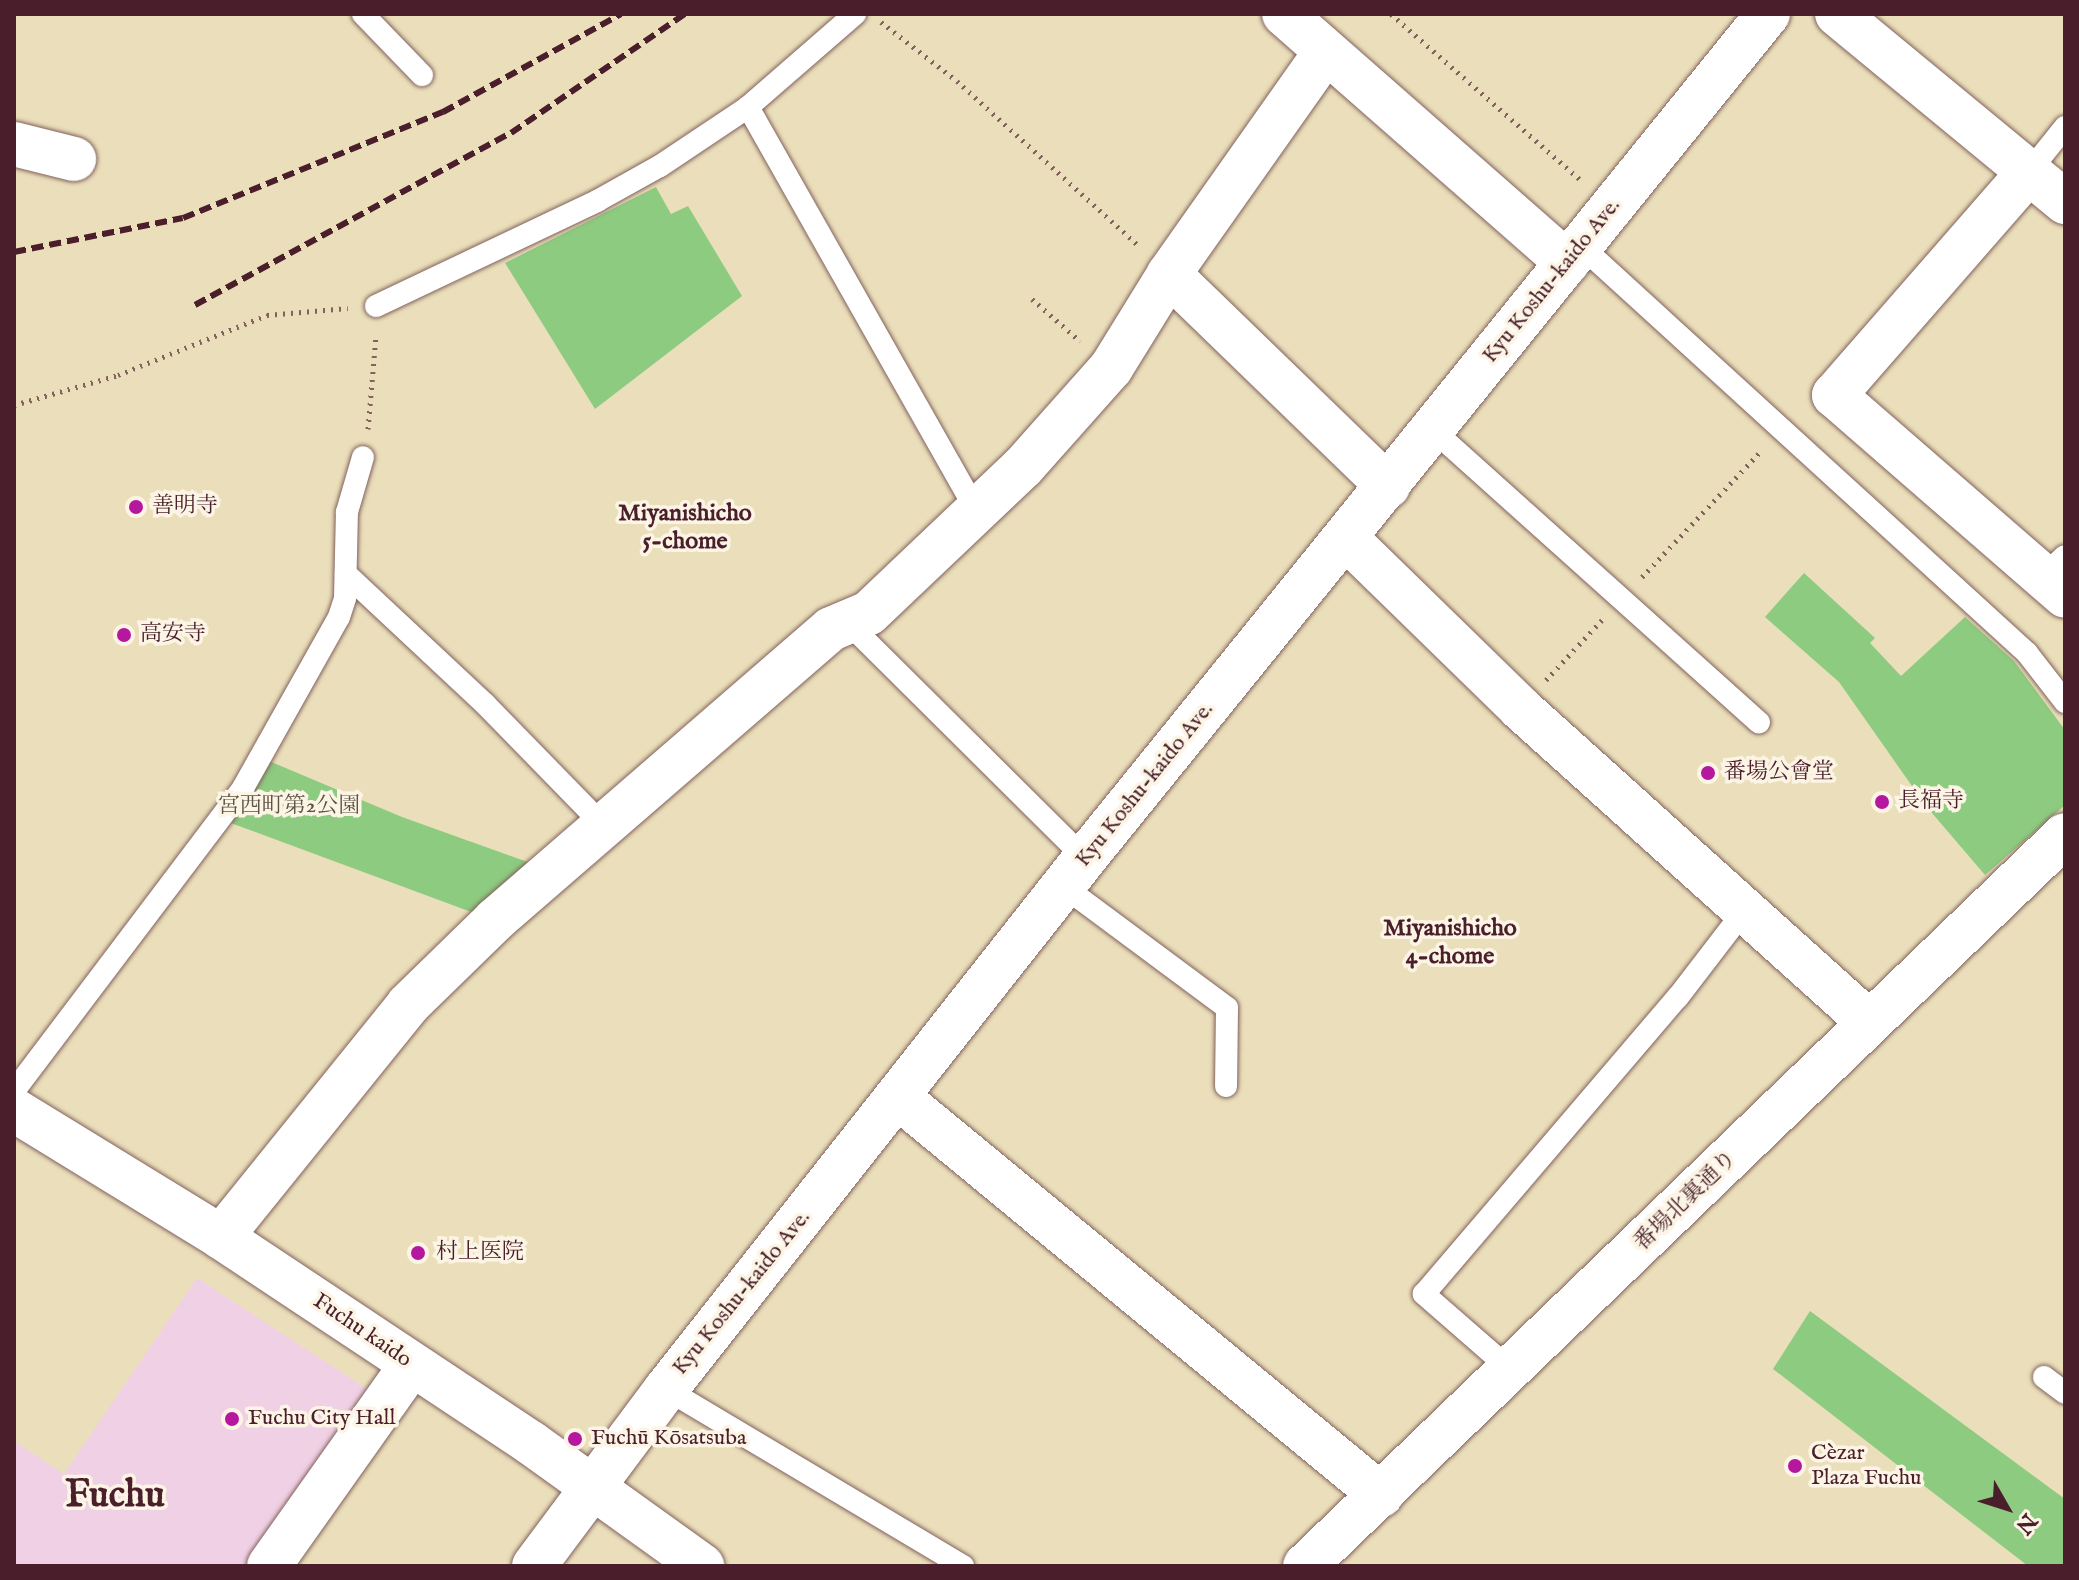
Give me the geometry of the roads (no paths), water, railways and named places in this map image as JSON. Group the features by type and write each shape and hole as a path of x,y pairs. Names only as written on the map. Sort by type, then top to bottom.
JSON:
{"street":[{"path":"1284,14 1324,54 1574,255"},
{"name":"Kyu Koshu-kaido Ave.","path":"534,1566 666,1389 1074,872 1768,14"},
{"path":"1837,14 2065,202"},
{"path":"221,1237 408,1005 603,825 831,629 869,613 977,511 1111,368 1169,274 1324,54"},
{"path":"14,144 74,159"},
{"path":"2028,173 1834,395 2058,576"},
{"path":"1169,274 1388,486"},
{"path":"1346,538 1520,708 1869,1022"},
{"name":"番場北裏通り","path":"1305,1566 2065,835"},
{"path":"898,1097 1381,1495"},
{"name":"Fuchu kaido","path":"14,1110 221,1237 412,1364 702,1566"},
{"path":"269,1566 412,1364"}],"lane":[{"path":"363,14 422,75"},
{"path":"376,306 597,201 748,107 855,14"},
{"path":"748,107 977,511"},
{"path":"2028,173 2065,127"},
{"path":"1574,255 1782,429 2027,653 2065,702"},
{"path":"1433,430 1759,723"},
{"path":"14,1091 243,788 339,617 346,574 347,512 363,457"},
{"path":"346,574 485,704 603,825"},
{"path":"847,622 1074,872 1227,1008 1226,1086"},
{"path":"1511,1370 1424,1294 1678,997 1744,911"},
{"path":"2044,1377 2065,1393"},
{"path":"666,1389 963,1566"}],"railway":[{"path":"14,252 183,218 443,112 621,14"},
{"path":"195,305 511,133 685,14"}],"place":[{"name":"善明寺","path":"136,507"},
{"name":"高安寺","path":"124,635"},
{"name":"番場公會堂","path":"1708,773"},
{"name":"長福寺","path":"1882,802"},
{"name":"村上医院","path":"418,1253"},
{"name":"Fuchu City Hall","path":"232,1419"},
{"name":"Fuchū Kōsatsuba","path":"575,1439"},
{"name":"Cèzar Plaza Fuchu","path":"1795,1466"}],"district":[{"name":"Miyanishicho 5-chome","path":"685,528"},
{"name":"Miyanishicho 4-chome","path":"1450,943"},
{"name":"Fuchu","path":"115,1497"}],"park label":[{"name":"宮西町第2公園","path":"289,807"}]}
